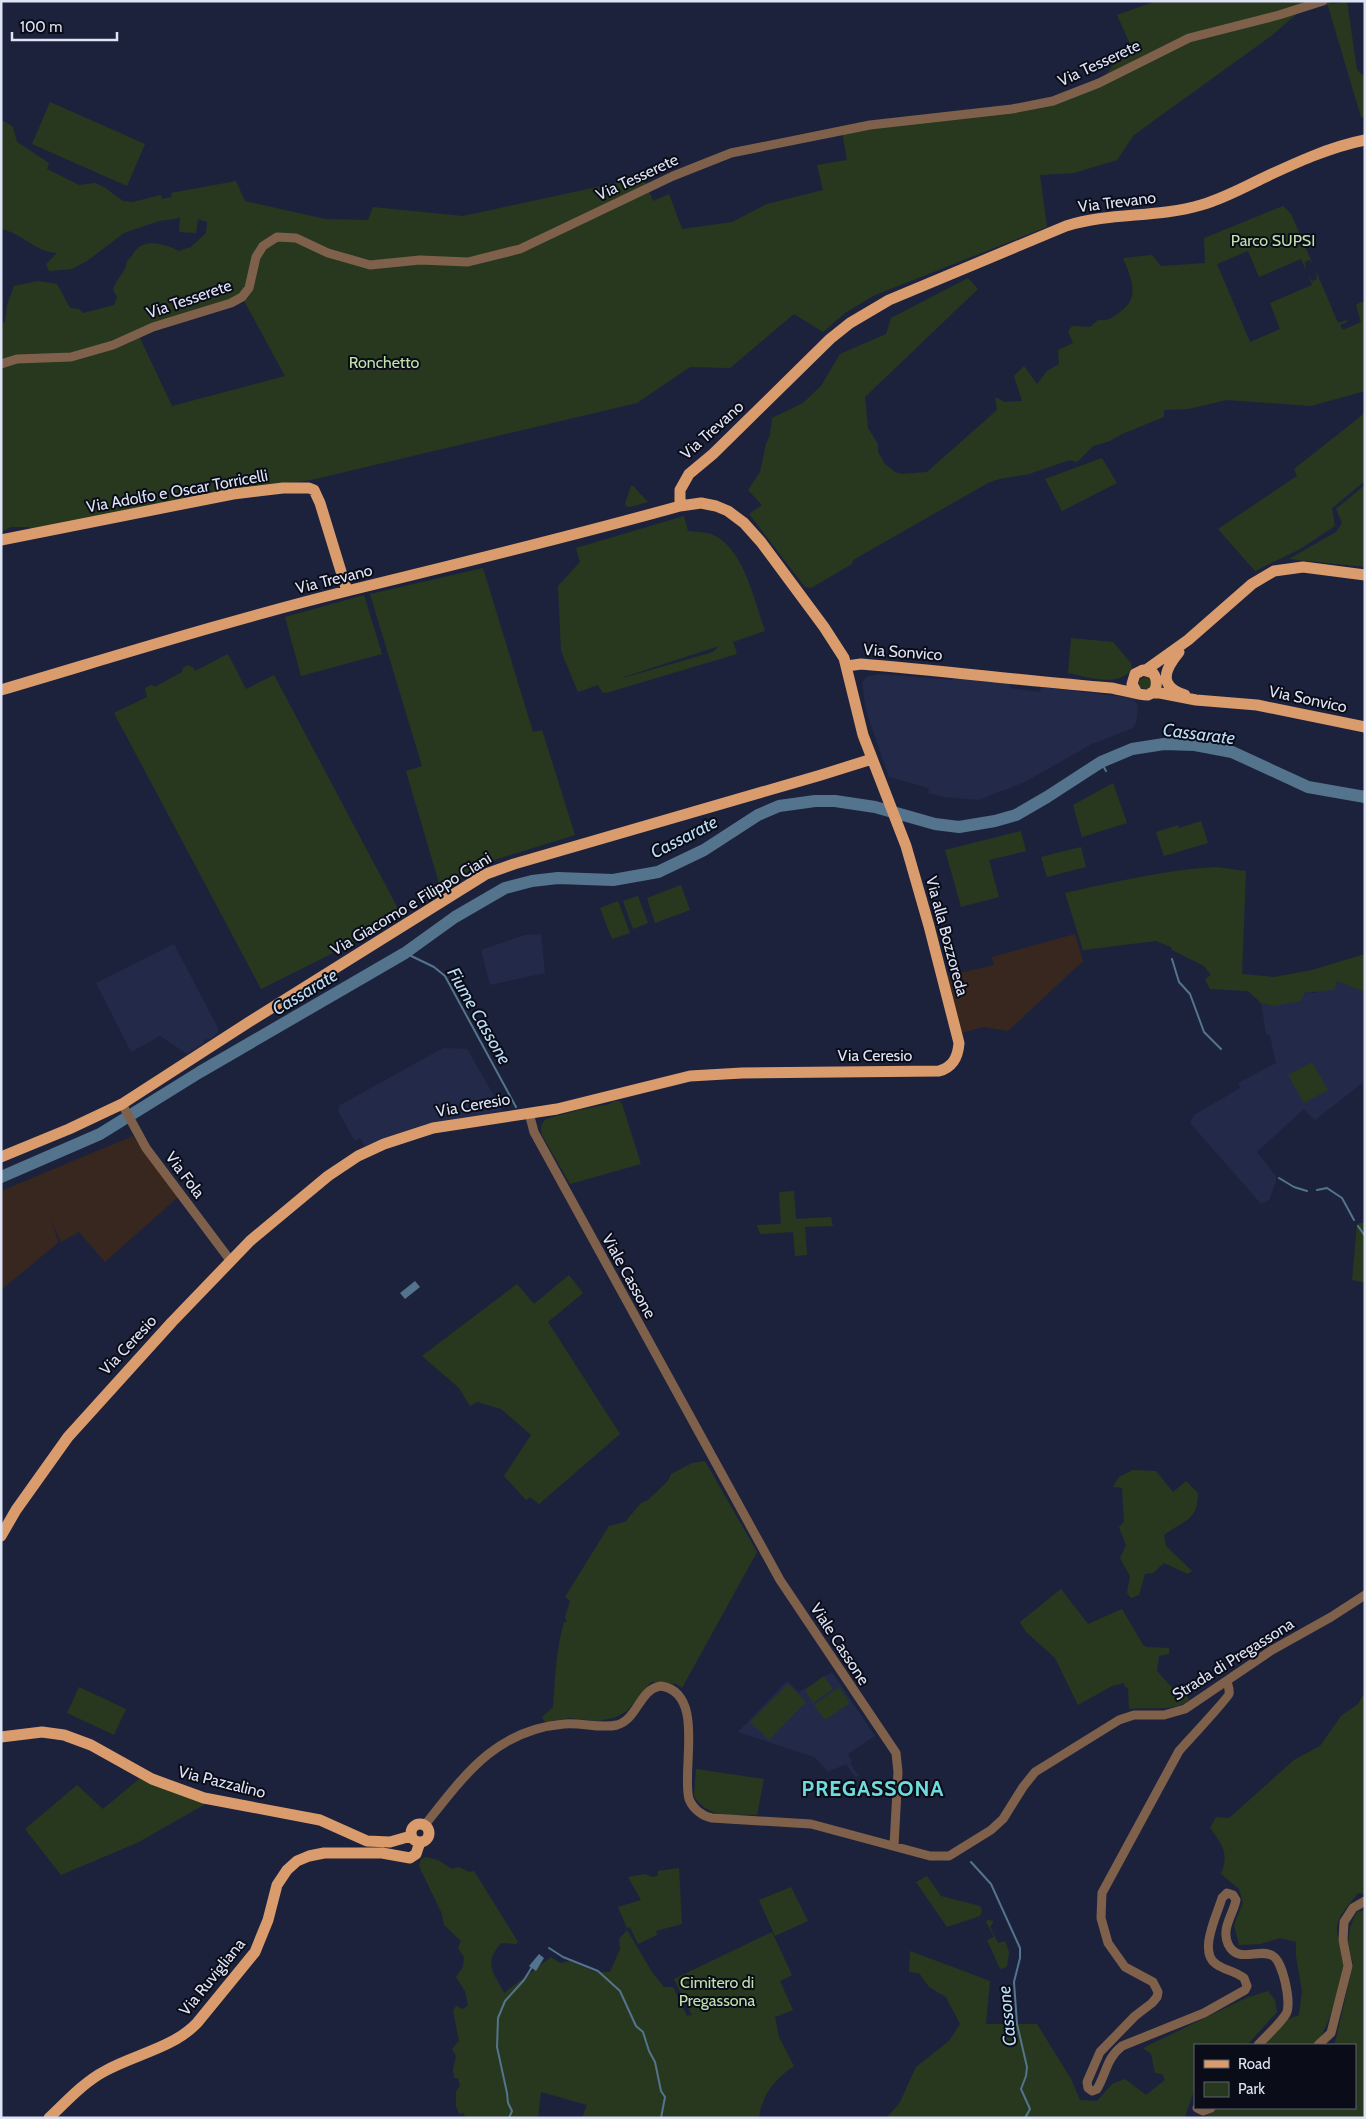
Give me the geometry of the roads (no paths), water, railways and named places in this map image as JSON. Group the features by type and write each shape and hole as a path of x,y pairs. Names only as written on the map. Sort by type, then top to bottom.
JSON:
{"main road":[{"name":"Via Trevano","path":"1,690 347,591 513,551 680,506 680,490 689,474 713,454 838,332 877,306 1066,226 1098,218 1164,212 1202,205 1321,154 1365,140"},
{"name":"Via Adolfo e Oscar Torricelli","path":"1,540 232,494 302,487 314,490 317,496 347,591"},
{"name":"Via Sonvico","path":"680,506 701,503 716,506 734,515 744,523 833,639 847,666 861,664 1137,692"},
{"name":"Via Sonvico","path":"1146,670 1188,640 1252,584 1274,571 1303,567 1365,575"},
{"name":"Via Sonvico","path":"1188,640 1167,668 1169,685 1179,693 1216,701"},
{"path":"847,666 863,735 872,759"},
{"path":"1112,688 1133,677 1137,672 1146,670 1153,673 1157,680 1156,688 1151,693 1145,695 1137,692 1132,684 1133,677"},
{"name":"Via Sonvico","path":"1151,693 1160,693 1179,698 1266,707 1365,727"},
{"name":"Via alla Bozzoreda","path":"872,759 899,828 929,926 958,1034 958,1054"},
{"name":"Via Giacomo e Filippo Ciani","path":"1,1157 123,1107 249,1022 486,874 514,864 872,759"},
{"name":"Via Ceresio","path":"1,1536 35,1483 89,1412 230,1260 320,1182 358,1156 384,1144 433,1128 557,1109 690,1076 715,1073 759,1072 939,1071 951,1064 958,1054"},
{"name":"Via Pazzalino","path":"1,1737 42,1732 64,1735 91,1745 152,1779 204,1798 314,1818 367,1841 390,1842 416,1839"},
{"path":"416,1839 414,1827 424,1826"},
{"name":"Via Ruvigliana","path":"49,2118 99,2074 170,2043 197,2023 255,1952 264,1934 277,1885 287,1870 297,1861 324,1853 382,1853 410,1858 416,1854 416,1839"}],"street":[{"name":"Via Tesserete","path":"1,364 18,359 71,357 113,345 162,324 231,303 242,297 249,288 256,256 263,246 277,237 296,238 328,254 370,265 420,260 468,262 520,249 673,176 731,153 870,125 987,113 1053,101 1099,83 1188,38 1279,15 1323,1"},
{"name":"Via Fola","path":"123,1107 153,1158 230,1260"},
{"name":"Viale Cassone","path":"529,1113 534,1132 780,1580 896,1753 898,1772 894,1846"},
{"name":"Strada di Pregassona","path":"424,1826 465,1778 495,1747 517,1735 538,1728 565,1723 597,1726 616,1725 628,1718 648,1691 658,1686 669,1688 679,1695 686,1713 689,1740 688,1794 692,1804 702,1815 712,1818 811,1824 935,1857 946,1857 996,1826 1004,1818 1032,1775 1044,1766 1119,1720 1134,1715 1164,1715 1178,1712 1195,1704 1272,1650 1331,1618 1365,1595"},
{"path":"1227,1682 1229,1689 1227,1698 1195,1731 1179,1751 1102,1894 1101,1918 1108,1943 1125,1967 1153,1982 1158,1992 1152,2003 1135,2016 1100,2052 1088,2077 1088,2088 1092,2091 1097,2089 1107,2062 1122,2046 1204,2012 1246,1990 1244,1978 1217,1966 1212,1961 1207,1949 1222,1898 1227,1893 1233,1895 1236,1900 1227,1924 1226,1939 1230,1947 1235,1952 1243,1955 1271,1955 1277,1959 1282,1969 1288,2004 1287,2012 1259,2044"},
{"path":"1319,2044 1331,2033 1348,1966 1343,1940 1344,1922 1353,1908 1365,1901"}],"waterway":[{"name":"Cassarate","path":"1,1177 100,1134 200,1072 405,953 455,917 505,888 532,881 558,878 613,880 658,872 704,850 758,815 779,806 815,801 835,801 875,807 935,824 959,827 995,821 1016,815 1101,762 1132,749 1164,744 1195,745 1232,752 1308,787 1365,797"},
{"path":"1101,762 1106,771"},
{"name":"Fiume Cassone","path":"405,953 434,967 445,976 516,1107"},
{"path":"1172,959 1179,982 1190,994 1204,1032 1221,1049"},
{"path":"1279,1178 1294,1187 1307,1191"},
{"path":"1317,1190 1327,1188 1342,1198 1354,1220"},
{"path":"1358,1226 1365,1236"},
{"name":"Cassone","path":"971,1862 991,1884 1020,1948 1020,1958 1014,1982 1017,2024 1027,2067 1021,2089 1030,2109 1025,2118"},
{"path":"549,1948 563,1957 598,1971 620,1991 636,2026 643,2032 655,2062 661,2091 665,2097 661,2118"},
{"path":"509,2118 512,2111 508,2103 497,2047 498,2018 505,2001 524,1980 532,1967"}],"district":[{"name":"PREGASSONA","path":"873,1788"}],"park label":[{"name":"Parco SUPSI","path":"1273,240"},
{"name":"Ronchetto","path":"384,362"},
{"name":"Cimitero di Pregassona","path":"717,1991"}]}
